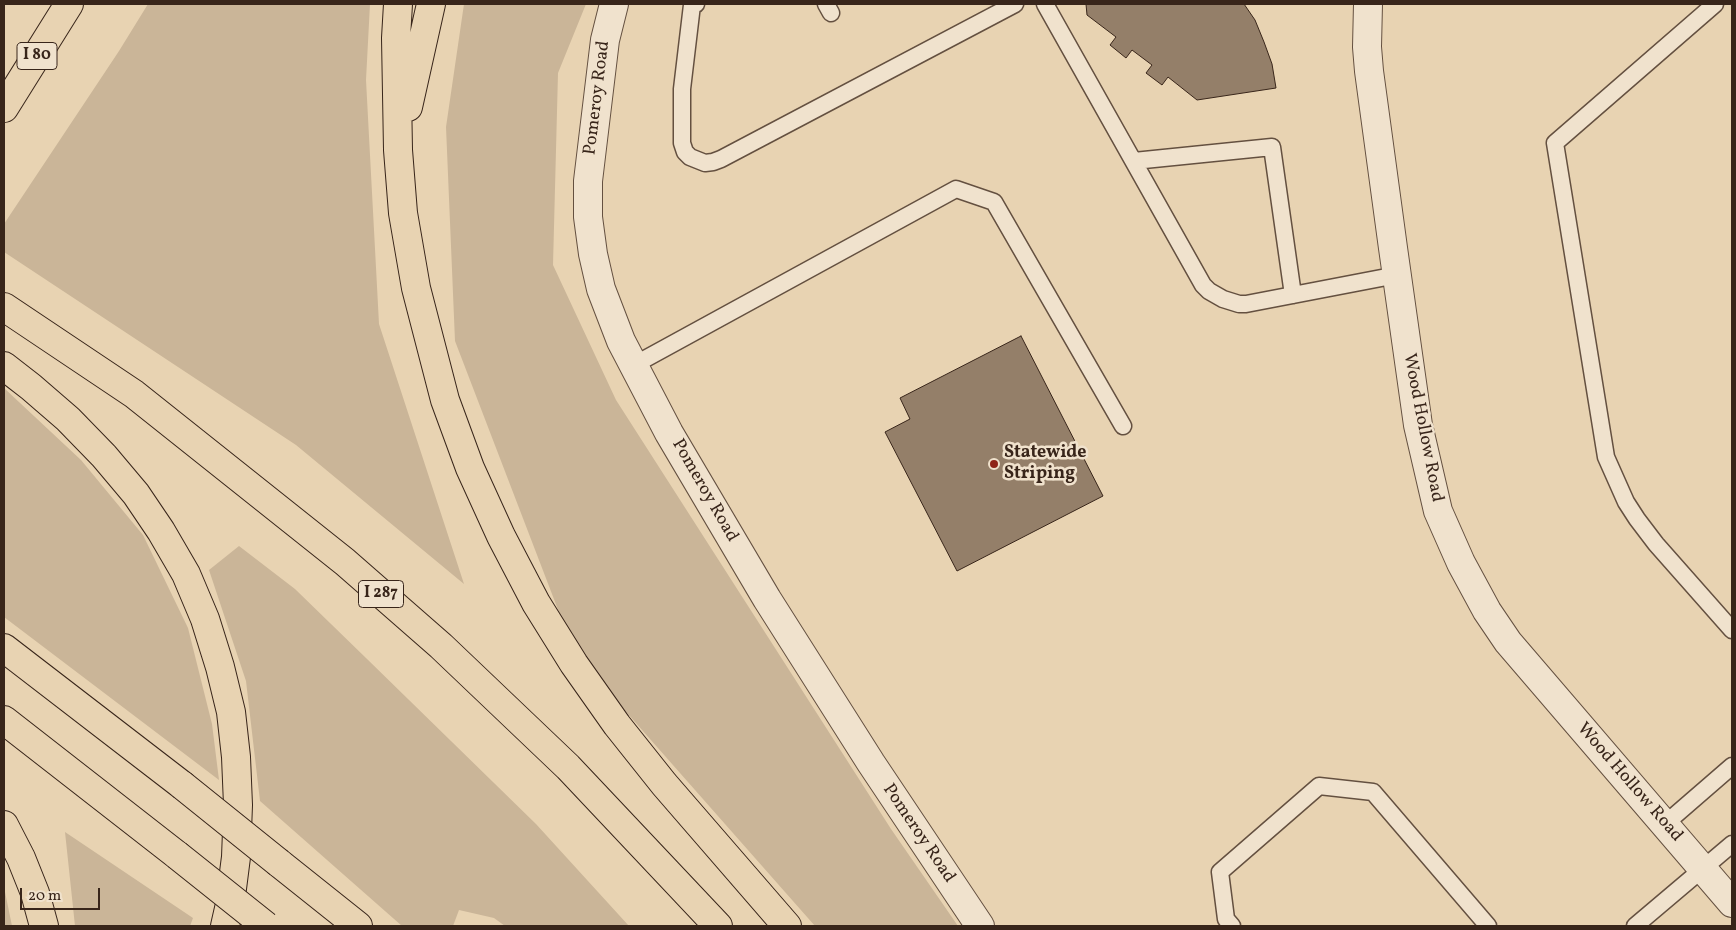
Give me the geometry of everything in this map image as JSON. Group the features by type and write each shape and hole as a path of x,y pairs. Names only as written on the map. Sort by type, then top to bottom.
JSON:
{"highway":[{"name":"I 80","path":"4,108 69,4"},
{"path":"398,4 396,38 398,150 403,213 416,288 445,400 470,468 501,536 541,611 574,664 664,784 787,926"},
{"path":"398,150 431,4"},
{"name":"I 287","path":"4,307 134,394 345,562 441,646 568,767 718,926"},
{"path":"4,366 68,420 104,456 136,494 186,574 204,619 220,667 229,703 236,757 238,805 236,857 225,926"},
{"path":"4,648 182,785 358,926"},
{"path":"4,720 266,926"},
{"path":"4,825 35,893 44,926"}],"street":[{"name":"Pomeroy Road","path":"614,4 605,40 588,181 588,217 593,254 601,289 621,341 669,433 767,599 871,764 980,926"},
{"name":"Wood Hollow Road","path":"1368,4 1367,47 1369,71 1397,274 1418,425 1438,511 1461,563 1487,611 1508,642 1732,903"}],"lane":[{"path":"696,4 692,6 682,89 682,143 685,152 690,157 705,162 713,162 1015,4"},
{"path":"1046,4 1203,285 1209,291 1222,299 1238,304 1397,274"},
{"path":"1715,4 1555,143 1606,457 1626,502 1637,519 1656,544 1732,630"},
{"path":"1134,161 1272,147 1293,295"},
{"path":"634,366 956,189 994,202 1123,426"},
{"path":"1664,824 1732,766"},
{"path":"1232,926 1226,919 1220,872 1319,786 1373,792 1488,926"},
{"path":"1635,926 1732,844"}],"shaded area":[{"path":"148,4 370,4 366,80 379,324 464,584 296,445 4,252 4,224"},
{"path":"464,4 586,4 558,73 553,265 616,400 891,829 958,926 815,926 575,654 455,341 446,127"},
{"path":"4,388 81,460 143,535 188,628 212,724 219,780 4,617"},
{"path":"239,546 295,589 366,658 536,824 629,926 505,926 494,918 459,910 453,926 402,926 260,801 246,681 209,570"},
{"path":"65,832 193,918 190,926 75,926"},
{"path":"4,887 12,926 4,926"}],"building":[{"path":"1086,4 1244,4 1255,20 1264,42 1272,64 1276,88 1197,100 1168,77 1162,85 1146,73 1152,65 1132,50 1126,58 1110,45 1116,37 1087,15"},
{"name":"Statewide Striping","path":"1021,336 1103,496 957,571 885,432 910,419 900,398"}],"place":[{"name":"Statewide Striping","path":"994,464"}]}
